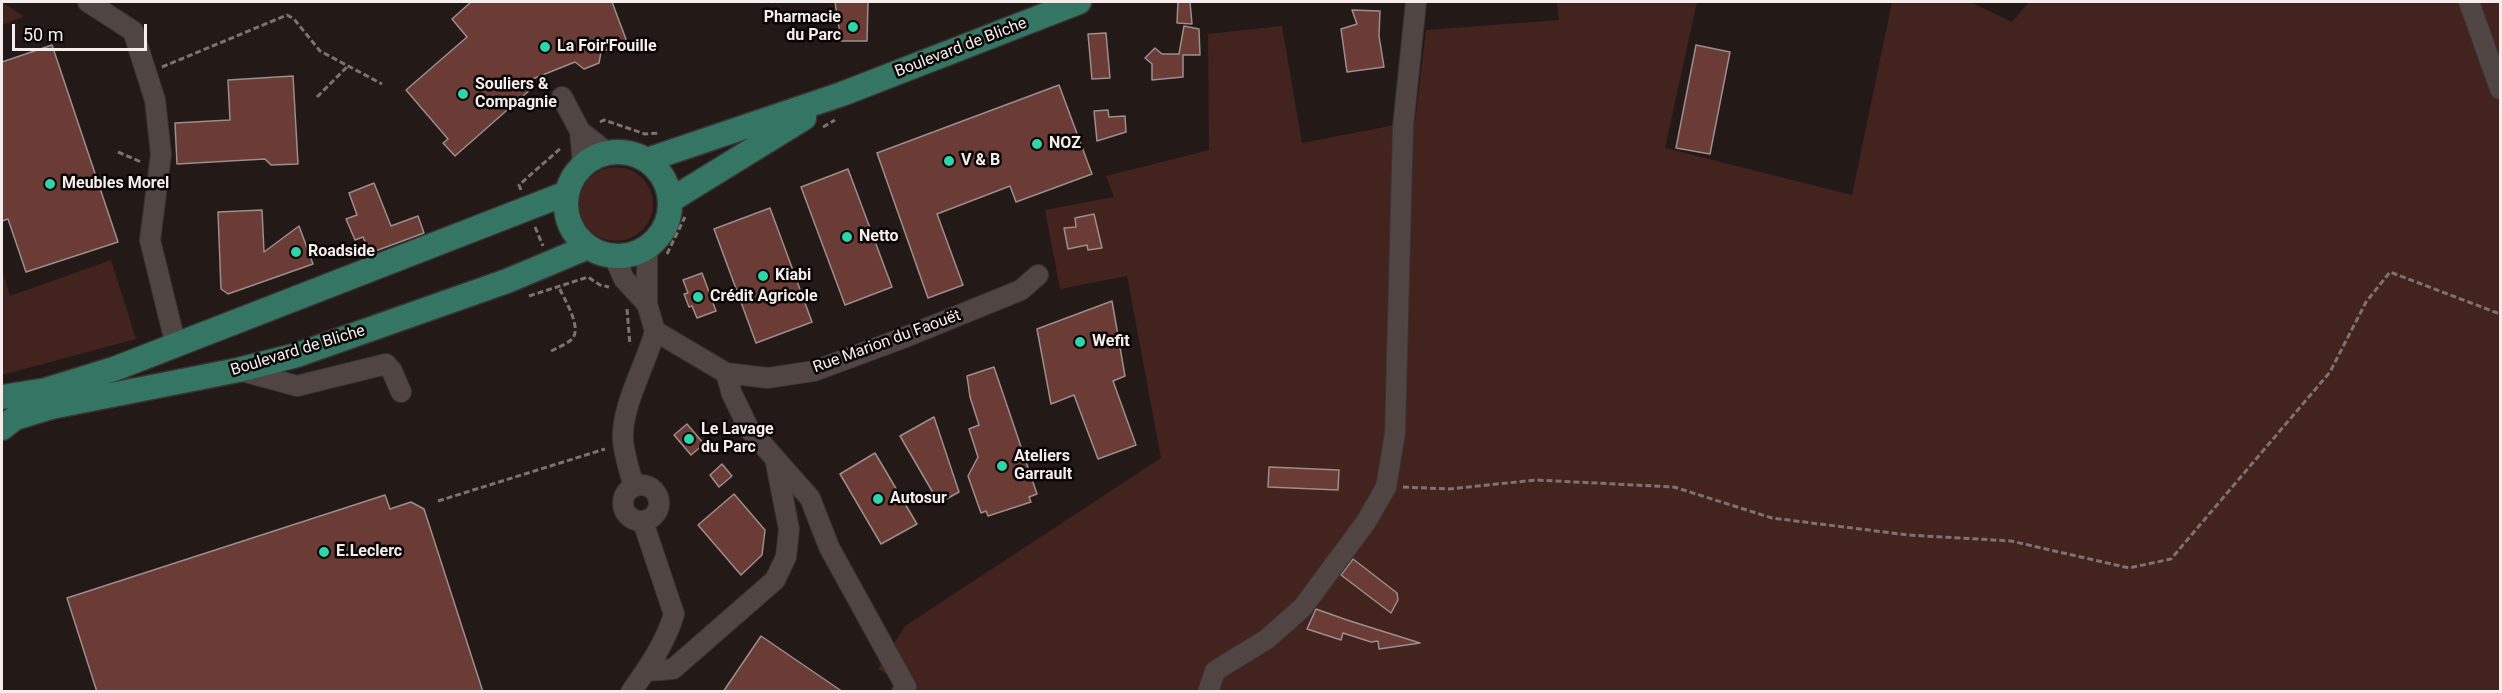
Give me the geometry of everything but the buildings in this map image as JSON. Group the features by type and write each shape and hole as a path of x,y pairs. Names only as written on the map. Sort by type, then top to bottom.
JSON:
{"main road":[{"name":"Boulevard de Bliche","path":"647,160 841,105 1079,2"},
{"name":"Boulevard de Bliche","path":"678,208 841,105"},
{"path":"608,153 634,154 647,160 663,178 678,208 666,227 657,251 614,257 588,247 577,237 569,223 566,208 567,193 573,178 584,165 608,153"},
{"path":"2,397 46,390 176,346 567,193"},
{"name":"Boulevard de Bliche","path":"2,428 15,418 51,407 238,370 319,347 507,281 588,247"}],"street":[{"path":"88,2 133,31 155,100 161,154 150,240 176,346"},
{"path":"1208,692 1215,670 1268,639 1303,607 1366,522 1386,487 1395,433 1403,127 1416,2"},
{"path":"2469,2 2500,89"},
{"path":"562,97 580,131 584,165"},
{"path":"580,131 608,153"},
{"path":"647,304 657,251"},
{"path":"614,257 624,279 647,304 655,331 648,358 626,411 623,440 634,487"},
{"name":"Rue Marion du Faouët","path":"655,331 726,373 768,378 814,371 903,338 1020,290 1038,275"},
{"path":"238,370 297,386 386,364 393,371 401,392"},
{"path":"726,373 732,394 749,429 776,463 810,498 829,547 906,687 902,692"},
{"path":"646,671 673,669 775,580 786,557 789,529 776,463"},
{"path":"634,487 649,487 659,499 656,514 643,522 631,519 624,510 624,496 634,487"},
{"path":"631,692 646,671 670,627 674,614 643,522"}],"path":[{"path":"147,73 287,15 320,51 382,84"},
{"path":"317,97 348,66"},
{"path":"819,129 841,105"},
{"path":"551,351 572,339 575,325 519,185 580,131 604,120 645,134 679,132 685,148"},
{"path":"118,152 159,170"},
{"path":"657,251 678,208"},
{"path":"1386,487 1449,489 1536,480 1674,487 1772,518 1908,535 2012,541 2129,567 2171,559 2330,372 2366,302 2390,272 2500,314"},
{"path":"623,302 627,311 630,348"},
{"path":"438,501 607,448"}],"shaded area":[{"path":"2,2 23,16 23,17 2,25"},
{"path":"1557,2 1697,2 1665,148 1852,195 1892,2 1970,2 2012,22 2029,2 2500,2 2500,691 921,692 878,669 905,626 1161,458 1127,276 1060,289 1045,210 1114,197 1106,176 1209,150 1208,34 1282,26 1302,143 1415,121 1426,30 1559,20"},
{"path":"609,167 623,167 637,173 647,183 653,197 651,218 637,235 623,241 609,241 595,235 585,225 579,211 579,197 585,183 595,173"},
{"path":"111,260 136,339 2,375 2,269 10,296"}],"place":[{"name":"Pharmacie du Parc","path":"853,27"},
{"name":"La Foir'Fouille","path":"545,47"},
{"name":"Souliers & Compagnie","path":"463,94"},
{"name":"NOZ","path":"1037,144"},
{"name":"V & B","path":"949,161"},
{"name":"Meubles Morel","path":"50,184"},
{"name":"Netto","path":"847,237"},
{"name":"Roadside","path":"296,252"},
{"name":"Kiabi","path":"763,276"},
{"name":"Crédit Agricole","path":"698,297"},
{"name":"Wefit","path":"1080,342"},
{"name":"Le Lavage du Parc","path":"689,439"},
{"name":"Ateliers Garrault","path":"1002,466"},
{"name":"Autosur","path":"878,499"},
{"name":"E.Leclerc","path":"324,552"}]}
